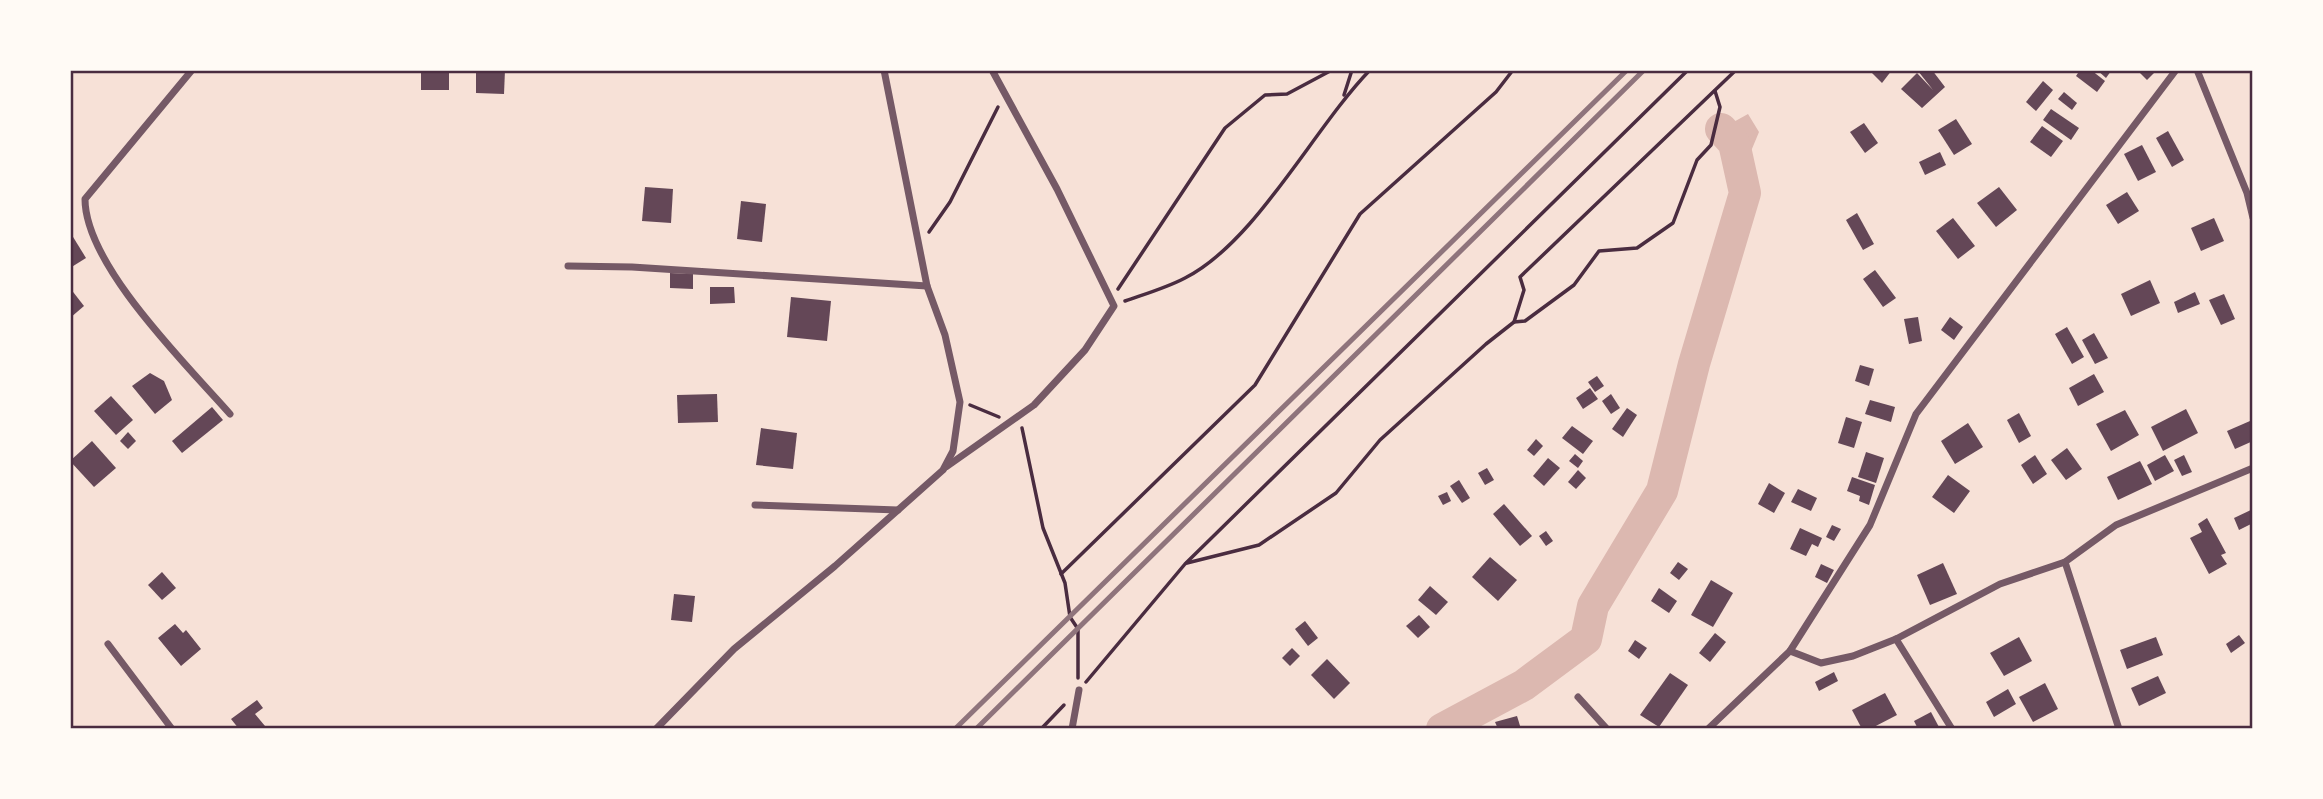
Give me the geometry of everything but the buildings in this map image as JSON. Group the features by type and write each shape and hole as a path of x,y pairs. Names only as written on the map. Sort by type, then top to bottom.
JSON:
{"street":[{"path":"191,70 85,199 85,215 94,243 110,269 162,336 230,414"},
{"path":"884,70 927,286 944,335 960,401 953,451 943,470"},
{"path":"656,729 713,667 943,470 1034,405 1085,350 1112,303 1057,189 992,70"},
{"path":"1708,729 1790,651 1870,525 1916,414 2176,70"},
{"path":"2197,70 2247,193 2253,218"},
{"path":"568,266 632,267 927,286"},
{"path":"1790,651 1821,663 1853,656 1896,639 2000,584 2065,562 2116,525 2253,468"},
{"path":"755,505 898,510"},
{"path":"2065,562 2119,729"},
{"path":"1896,639 1952,729"},
{"path":"108,644 172,729"},
{"path":"1072,729 1079,690"},
{"path":"1578,697 1606,729"}],"path":[{"path":"1112,303 1226,128 1265,95 1287,94 1332,70"},
{"path":"1343,97 1352,70"},
{"path":"1112,303 1186,278 1230,246 1299,160 1343,97 1370,70"},
{"path":"1061,574 1255,385 1360,214 1496,92 1513,70"},
{"path":"1041,729 1079,690 1185,564 1688,70"},
{"path":"1514,322 1524,290 1520,277 1736,70"},
{"path":"1185,564 1259,545 1336,492 1380,440 1486,344 1514,322 1525,321 1574,285 1599,251 1637,248 1673,223 1698,160 1711,145 1720,107 1715,92"},
{"path":"920,245 950,202 1004,96"},
{"path":"960,401 997,417 1019,414 1043,528 1061,574 1070,617 1078,629 1079,690"}],"shaded area":[{"path":"1748,114 1759,132 1749,156 1753,169 1742,178 1730,164 1721,129"}],"waterway":[{"path":"1442,729 1524,685 1586,639 1593,606 1662,491 1694,364 1745,193 1734,143 1721,129"}],"railway":[{"path":"955,729 1627,70"},
{"path":"976,729 1644,70"}]}
